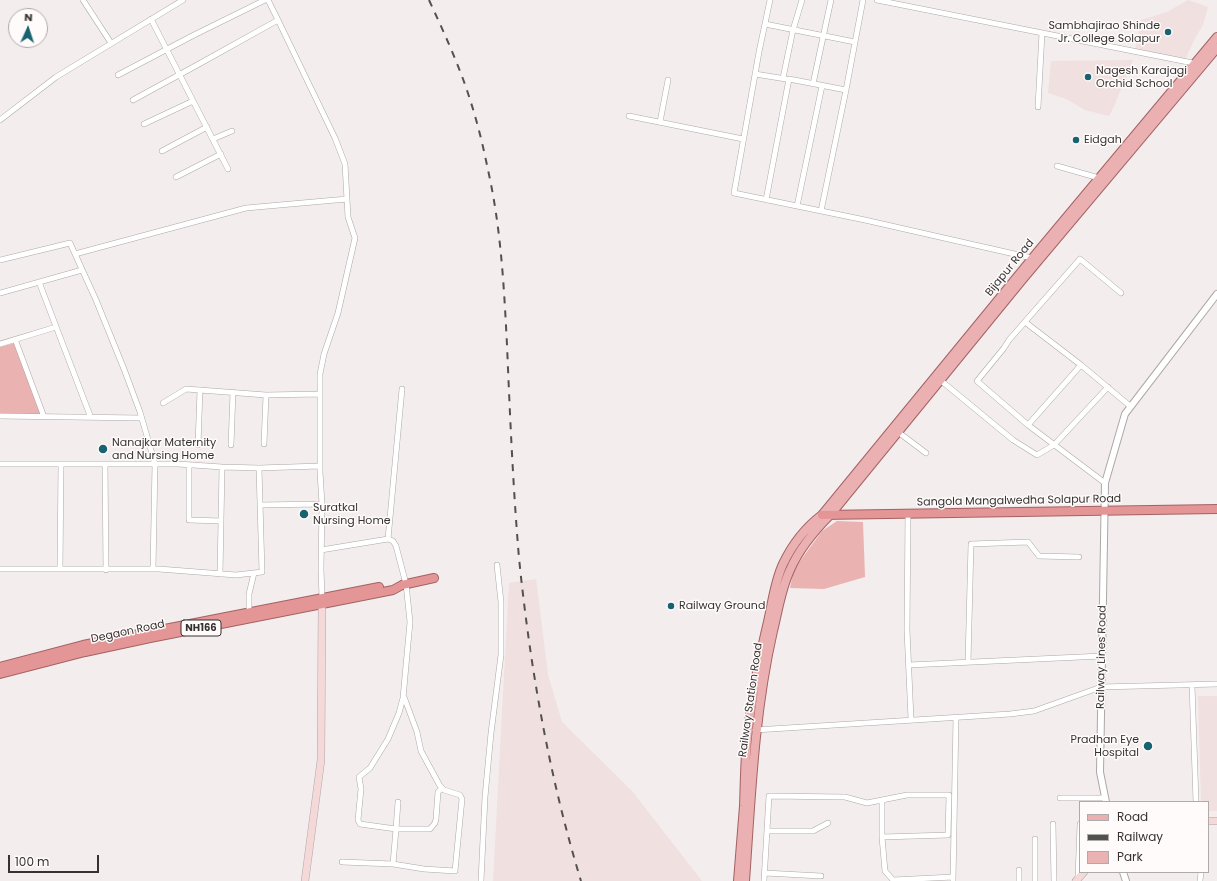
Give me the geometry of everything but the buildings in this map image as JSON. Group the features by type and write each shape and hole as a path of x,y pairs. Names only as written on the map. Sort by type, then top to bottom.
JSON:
{"highway":[{"name":"Sangola Mangalwedha Solapur Road","path":"822,514 1217,509"},
{"name":"Degaon Road","path":"0,667 83,645 322,601 392,584 404,585 434,578"},
{"name":"Degaon Road","path":"0,674 85,652 249,615"}],"main road":[{"name":"Bijapur Road","path":"822,514 938,378 1032,258 1099,178 1199,65 1217,37"},
{"path":"938,378 1022,280 1199,65 1217,48"},
{"name":"Railway Station Road","path":"745,881 752,730 781,595 787,577 796,559 815,530 831,514 898,432 938,378"},
{"name":"Railway Station Road","path":"738,881 758,668 778,580 782,566 801,534 822,514"},
{"path":"306,881 321,760 322,601"}],"street":[{"path":"83,0 111,43"},
{"path":"1,118 56,77 183,0"},
{"path":"118,75 266,0 278,20 345,164 348,217 355,238 338,313 324,354 320,374 322,601"},
{"path":"770,0 734,193 1032,258"},
{"path":"782,78 793,30 802,0"},
{"path":"813,84 831,0"},
{"path":"821,211 863,0"},
{"path":"877,0 1199,65"},
{"path":"151,19 228,169"},
{"path":"133,100 278,20"},
{"path":"765,24 855,42"},
{"path":"1038,107 1042,33"},
{"path":"755,74 846,90"},
{"path":"660,122 668,80"},
{"path":"766,200 789,80"},
{"path":"797,206 822,86"},
{"path":"144,124 193,100"},
{"path":"629,116 743,139"},
{"path":"162,151 207,127"},
{"path":"213,139 232,131"},
{"path":"176,177 221,154"},
{"path":"1057,166 1099,178"},
{"path":"75,254 246,208 347,199"},
{"path":"0,260 70,242 102,314 141,418 155,464 153,569"},
{"path":"1105,484 1028,425 977,381 1009,340 1080,259 1121,293"},
{"path":"0,293 82,270"},
{"path":"39,282 91,418"},
{"name":"Railway Lines Road","path":"1106,800 1100,772 1105,484 1125,414 1217,294"},
{"path":"1025,322 1081,365 1130,406"},
{"path":"0,344 56,327"},
{"path":"15,339 44,417"},
{"path":"1028,425 1081,365"},
{"path":"938,378 1013,440 1036,455 1054,445 1108,387"},
{"path":"163,403 186,389 266,395 320,394"},
{"path":"388,539 402,389"},
{"path":"198,445 200,390"},
{"path":"231,445 234,392"},
{"path":"264,444 266,395"},
{"path":"0,416 141,418"},
{"path":"898,432 926,453"},
{"path":"0,464 155,464 259,468 320,466"},
{"path":"60,569 61,464"},
{"path":"106,464 106,570"},
{"path":"189,465 190,520 222,522"},
{"path":"220,574 222,467"},
{"path":"0,569 153,569 236,575 262,572 259,468"},
{"path":"260,505 322,504"},
{"path":"908,513 907,630 911,719"},
{"path":"321,550 388,539 393,541 396,546 410,622 403,696 399,713 388,739 370,768 359,777 361,789 358,820 360,824 396,829 430,829 436,819 438,792 442,788"},
{"path":"968,662 970,544 1028,542 1039,556 1078,557"},
{"path":"481,881 485,797 500,655 501,602 497,565"},
{"path":"249,615 248,594 254,573"},
{"path":"909,665 1102,656"},
{"path":"752,730 1034,712 1101,687 1217,684"},
{"path":"1192,685 1196,801"},
{"path":"342,862 393,864 419,869 455,871 462,799 460,795 442,788 421,751 417,732 403,696"},
{"path":"882,800 882,837 885,871 893,880 953,879 956,717"},
{"path":"764,881 769,796 845,797 867,803 907,795 949,795 948,835 882,837"},
{"path":"1060,798 1106,800"},
{"path":"393,864 398,802"},
{"path":"767,831 813,831 828,823"},
{"path":"1053,824 1054,881"},
{"path":"1035,839 1035,881"},
{"path":"1077,879 1079,842"},
{"path":"1019,870 1019,881"},
{"path":"765,873 821,876"}],"shaded area":[{"name":"Sambhajirao Shinde Jr. College Solapur","path":"1188,0 1208,7 1203,25 1185,60 1135,51 1141,20 1167,12"},
{"name":"Nagesh Karajagi Orchid School","path":"1133,60 1109,116 1085,110 1066,99 1048,93 1051,61"},
{"path":"536,579 548,675 562,722 632,791 702,881 493,881 509,583"},
{"path":"1198,696 1217,696 1217,811 1209,811 1209,801 1201,801"}],"green space":[{"path":"14,343 41,415 0,414 0,347"},
{"path":"837,521 863,522 865,577 824,589 790,588 793,573 798,564 822,531"}],"railway":[{"path":"429,0 451,49 467,90 486,159 496,214 506,323 519,558 529,640 550,761 559,802 581,881"}],"place":[{"name":"Sambhajirao Shinde Jr. College Solapur","path":"1168,32"},
{"name":"Nagesh Karajagi Orchid School","path":"1088,77"},
{"name":"Eidgah","path":"1076,140"},
{"name":"Nanajkar Maternity and Nursing Home","path":"103,449"},
{"name":"Suratkal Nursing Home","path":"304,514"},
{"name":"Railway Ground","path":"671,606"},
{"name":"Pradhan Eye Hospital","path":"1148,746"}]}
